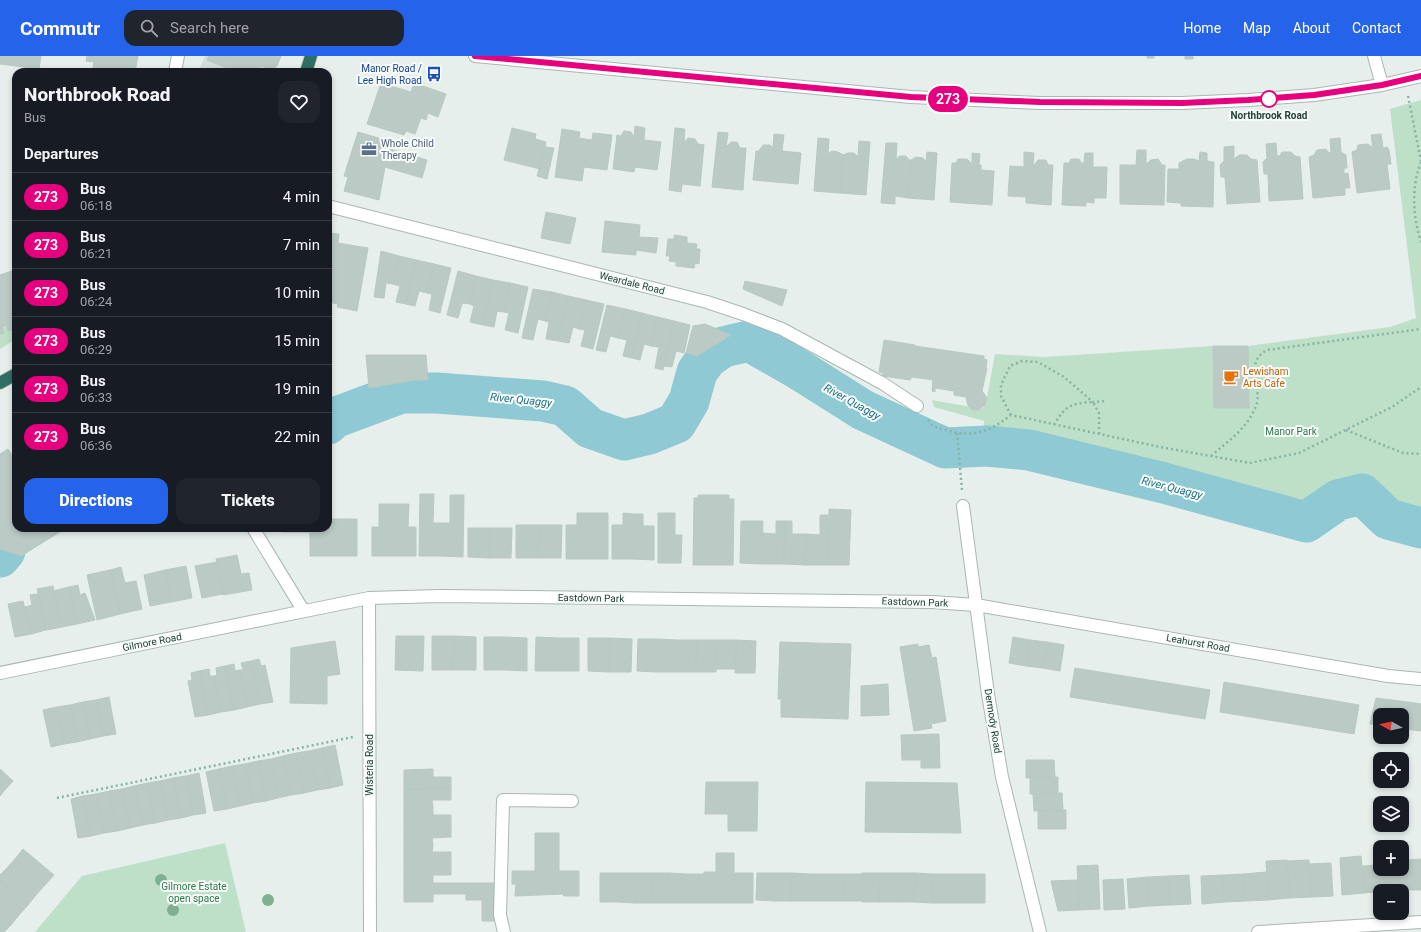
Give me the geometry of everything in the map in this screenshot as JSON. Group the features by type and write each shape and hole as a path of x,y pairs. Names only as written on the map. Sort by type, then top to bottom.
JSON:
{"highway":[{"path":"307,68 311,56"},
{"path":"0,383 12,376"}],"street":[{"path":"176,68 178,56"},
{"path":"475,56 748,82 967,100 1116,103 1248,100 1314,95 1382,85 1421,76"},
{"path":"1374,56 1382,85"},
{"name":"Weardale Road","path":"332,207 707,302 744,314 782,330 882,383 917,406"},
{"name":"Dermody Road","path":"963,506 976,606 1002,777 1040,932"},
{"path":"256,532 303,610"},
{"name":"Eastdown Park","path":"303,610 369,598 440,596 924,602 976,606"},
{"name":"Wisteria Road","path":"369,598 370,932"},
{"name":"Leahurst Road","path":"976,606 1388,676 1421,679"},
{"name":"Gilmore Road","path":"0,673 303,610"},
{"path":"504,932 500,915 503,800 572,801"},
{"path":"1258,932 1421,922"}],"path":[{"path":"1406,80 1421,162 1417,173 1414,200 1416,229 1421,242"},
{"path":"1211,456 1246,425 1257,404 1255,362 1259,354 1267,350 1421,329"},
{"path":"1099,434 1098,412 1093,402 1064,377 1038,362 1022,361 1010,366 1001,385 1001,396 1011,415 1054,425 1099,434 1211,456 1250,463 1299,453 1392,407 1421,387"},
{"path":"1054,425 1062,411 1075,403 1107,401"},
{"path":"933,427 957,433 976,434 996,427 1011,415"},
{"path":"1346,430 1403,453 1421,454"},
{"path":"957,433 963,506"},
{"path":"57,798 369,734"}],"shaded area":[{"path":"205,56 279,56 275,68 200,68"}],"green space":[{"name":"Manor Park","path":"1421,100 1421,533 1384,525 1359,503 1338,507 1308,528 1080,467 1009,455 982,454 984,421 934,407 932,400 966,406 975,410 983,408 986,403 995,354 1044,357 1213,346 1248,346 1390,327 1416,318 1390,109"},
{"path":"7,325 9,330 12,329 12,342 0,349 0,334 4,333 2,327"},
{"name":"Gilmore Estate open space","path":"225,843 246,932 35,932 82,876"}],"building":[{"path":"0,56 41,56 39,68 0,64"},
{"path":"87,56 138,56 136,68 93,68 94,62 86,61"},
{"path":"209,56 227,56 257,68 227,68 207,60"},
{"path":"227,56 281,56 277,66 274,68 261,66 260,68"},
{"path":"1147,56 1154,56 1154,58 1147,58"},
{"path":"1185,56 1193,56 1193,59 1185,59"},
{"path":"381,83 411,92 414,83 446,94 438,117 428,113 426,120 421,118 415,134 406,131 404,135 367,124"},
{"path":"635,126 645,128 644,140 661,142 657,170 635,167 634,172 613,169 617,135 621,136 624,131 631,132 634,137"},
{"path":"512,128 536,134 535,139 546,142 540,169 504,160"},
{"path":"675,128 685,129 684,143 688,138 695,139 698,144 704,145 700,186 682,184 681,192 669,190"},
{"path":"562,129 580,132 579,138 592,140 593,133 612,135 607,170 584,167 582,181 555,177"},
{"path":"358,132 392,142 390,149 427,160 422,178 385,167 379,200 344,191 348,177 344,176"},
{"path":"718,132 728,133 726,147 731,142 737,142 740,148 746,148 743,190 712,187"},
{"path":"774,134 784,135 782,151 801,153 798,184 753,180 756,151 759,151 763,145 770,145 773,148"},
{"path":"1381,134 1383,148 1387,147 1389,150 1391,164 1387,164 1390,189 1357,193 1352,152 1357,150 1358,145 1368,144 1373,148 1371,135"},
{"path":"818,138 829,139 828,154 832,151 843,155 840,193 814,191"},
{"path":"1340,138 1341,152 1346,155 1347,168 1344,168 1344,174 1348,173 1350,188 1345,188 1345,195 1313,198 1309,157 1314,155 1317,150 1326,149 1329,153 1331,152 1330,139"},
{"path":"859,141 870,142 866,195 840,193 843,155 854,153 858,157"},
{"path":"886,143 897,143 896,159 900,156 906,156 909,160 911,160 908,198 895,196 895,204 881,203"},
{"path":"1276,143 1277,156 1280,156 1282,152 1291,152 1295,156 1300,157 1303,199 1269,201 1268,174 1264,174 1263,162 1267,158 1266,144"},
{"path":"1234,146 1234,159 1239,155 1247,155 1251,159 1257,160 1260,202 1227,204 1225,177 1221,177 1220,165 1224,161 1224,147"},
{"path":"545,147 554,148 547,179 537,176"},
{"path":"1137,150 1146,150 1146,164 1151,160 1158,159 1162,165 1165,165 1164,205 1120,204 1120,165 1136,165"},
{"path":"927,152 937,153 934,200 908,198 911,160 916,157 923,158 926,162"},
{"path":"1024,152 1034,153 1033,164 1035,164 1038,160 1046,160 1048,165 1053,165 1051,205 1026,203 1026,197 1008,196 1010,166 1024,167"},
{"path":"1200,152 1207,153 1207,161 1214,162 1213,207 1181,206 1181,203 1167,202 1168,169 1179,169 1179,163 1187,159 1199,161"},
{"path":"972,153 980,154 979,165 981,165 981,170 994,171 992,205 950,202 952,163 956,163 958,159 967,159 972,164"},
{"path":"1085,153 1093,153 1093,167 1107,167 1106,198 1094,198 1094,203 1086,202 1086,206 1062,205 1064,163 1069,163 1071,159 1079,159 1081,163 1084,163"},
{"path":"546,212 576,218 570,244 541,238"},
{"path":"605,221 640,225 639,237 658,238 656,253 636,250 636,255 602,252"},
{"path":"332,233 339,234 338,243 368,248 357,311 337,307 338,304 332,303"},
{"path":"674,235 687,237 687,243 697,244 696,249 700,249 699,264 695,263 694,268 676,266 676,262 669,261 670,256 666,256 668,239 674,239"},
{"path":"381,251 399,256 393,284 386,283 384,298 374,297"},
{"path":"399,256 416,260 406,304 396,302 400,286 393,284"},
{"path":"416,260 434,264 427,293 419,291 415,306 406,304"},
{"path":"434,264 451,268 440,313 429,310 432,294 427,293"},
{"path":"12,271 12,330 8,331 7,325 2,327 4,333 0,334 0,275"},
{"path":"458,271 476,276 470,304 462,303 458,318 447,315"},
{"path":"476,276 493,280 483,325 470,322 474,306 470,304"},
{"path":"493,280 510,283 504,312 497,311 494,327 483,325"},
{"path":"745,281 787,290 782,306 743,289"},
{"path":"510,283 528,287 518,333 505,330 509,313 504,312"},
{"path":"533,289 552,292 545,321 538,319 533,340 522,338"},
{"path":"552,292 568,296 558,341 546,339 549,322 545,321"},
{"path":"568,296 586,300 579,329 573,327 569,343 558,341"},
{"path":"586,300 604,304 593,349 581,346 585,330 579,329"},
{"path":"607,305 625,309 618,338 610,336 606,352 596,350"},
{"path":"625,309 642,313 632,358 623,356 627,340 618,338"},
{"path":"642,313 657,317 651,346 644,344 640,360 632,358"},
{"path":"657,317 674,321 663,370 655,368 659,347 651,346"},
{"path":"674,321 690,325 684,353 676,351 672,367 664,366"},
{"path":"705,324 731,335 697,356 686,353 693,326"},
{"path":"884,340 984,356 984,359 987,360 987,368 982,391 987,398 985,405 978,410 973,410 968,406 966,397 954,395 954,391 935,388 935,392 932,391 933,380 912,377 910,380 883,376 883,373 879,372"},
{"name":"Lewisham Arts Cafe","path":"1213,346 1248,346 1249,408 1214,408"},
{"path":"366,355 426,355 428,380 416,380 369,388"},
{"path":"8,449 12,456 12,532 60,532 21,556 0,549 0,454"},
{"path":"420,494 434,494 433,523 441,523 441,556 419,556"},
{"path":"450,495 464,495 463,557 441,556 441,523 450,523"},
{"path":"698,495 729,495 729,499 734,499 733,565 693,565 694,498 698,498"},
{"path":"379,504 394,504 394,556 372,556 372,527 379,527"},
{"path":"394,504 409,504 408,527 416,527 416,556 394,556"},
{"path":"829,509 851,510 849,565 828,565"},
{"path":"577,513 587,513 587,559 566,559 566,525 577,525"},
{"path":"587,513 608,513 608,559 587,559"},
{"path":"623,513 633,514 633,559 612,559 612,525 623,525"},
{"path":"658,513 675,513 675,535 682,535 681,563 658,563"},
{"path":"633,514 643,514 643,526 654,526 654,560 633,559"},
{"path":"820,515 828,515 828,565 805,565 806,534 820,535"},
{"path":"332,519 334,519 334,556 310,556 310,532 332,532"},
{"path":"334,519 357,519 357,556 334,556"},
{"path":"741,521 763,521 762,564 740,563"},
{"path":"776,521 785,521 784,564 762,564 762,533 776,534"},
{"path":"785,521 792,521 792,534 806,534 805,565 784,564"},
{"path":"516,525 539,525 538,558 516,558"},
{"path":"539,525 562,525 561,558 538,558"},
{"path":"468,528 490,528 489,558 468,557"},
{"path":"490,528 512,528 511,558 489,558"},
{"path":"237,555 241,574 249,573 252,590 223,595 216,559"},
{"path":"217,562 223,594 202,598 195,566"},
{"path":"186,566 192,598 171,602 165,570"},
{"path":"121,567 125,583 136,581 142,609 120,614 110,570"},
{"path":"110,570 120,614 97,620 87,575"},
{"path":"165,570 171,602 150,606 144,575"},
{"path":"78,585 80,595 85,593 95,620 77,624 69,587"},
{"path":"53,586 62,627 46,630 37,589"},
{"path":"69,587 77,624 62,627 53,591"},
{"path":"38,594 46,630 31,634 25,607 32,605 30,595"},
{"path":"23,601 31,634 15,637 8,604"},
{"path":"396,636 424,636 423,671 395,670"},
{"path":"432,636 454,636 453,670 432,670"},
{"path":"454,636 476,637 476,670 453,670"},
{"path":"484,637 505,637 505,670 484,670"},
{"path":"505,637 527,638 527,671 505,670"},
{"path":"536,637 557,638 557,671 535,671"},
{"path":"1013,637 1030,640 1026,666 1009,663"},
{"path":"557,638 579,638 579,671 557,671"},
{"path":"588,638 610,638 609,672 588,671"},
{"path":"610,638 632,639 631,672 609,672"},
{"path":"638,639 657,639 657,672 637,671"},
{"path":"657,639 677,640 677,672 657,672"},
{"path":"677,640 697,640 696,672 677,672"},
{"path":"697,640 716,640 716,672 696,672"},
{"path":"716,640 736,640 736,669 716,669"},
{"path":"736,640 756,641 755,673 735,673"},
{"path":"1030,640 1047,642 1043,668 1026,666"},
{"path":"335,641 340,674 327,676 327,704 290,703 291,648"},
{"path":"780,642 851,644 848,719 781,717 781,699 778,699"},
{"path":"1047,642 1064,645 1060,671 1043,668"},
{"path":"918,644 918,647 929,645 932,658 936,657 946,721 931,724 932,728 914,731 900,647"},
{"path":"259,659 261,666 265,665 273,702 260,704 251,661"},
{"path":"251,661 260,704 247,707 240,670 243,670 241,663"},
{"path":"234,664 235,671 240,670 247,707 234,710 225,666"},
{"path":"225,666 234,710 221,712 214,676 217,675 216,668"},
{"path":"1075,668 1210,690 1205,719 1070,697"},
{"path":"209,669 210,676 214,676 221,712 208,715 199,671"},
{"path":"199,671 208,715 195,717 188,681 192,680 191,673"},
{"path":"1224,682 1359,705 1354,734 1220,712"},
{"path":"888,684 889,715 861,716 861,686"},
{"path":"109,697 116,734 103,736 96,700"},
{"path":"1376,698 1392,700 1390,708 1374,708"},
{"path":"96,700 103,736 90,739 83,702"},
{"path":"1392,700 1408,702 1407,708 1390,708"},
{"path":"83,702 90,739 77,742 70,705"},
{"path":"1408,702 1421,704 1421,731 1409,730 1409,708 1407,708"},
{"path":"70,705 77,742 64,744 57,707"},
{"path":"57,707 64,744 51,747 43,710"},
{"path":"1373,711 1373,724 1370,724"},
{"path":"939,734 940,768 921,768 921,760 902,760 901,735"},
{"path":"335,745 343,785 330,788 322,748"},
{"path":"322,748 330,788 317,790 309,751"},
{"path":"309,751 317,790 304,793 296,753"},
{"path":"296,753 304,793 291,795 283,756"},
{"path":"283,756 291,795 278,798 271,759"},
{"path":"271,759 278,798 266,801 258,761"},
{"path":"1026,760 1054,760 1055,777 1026,778"},
{"path":"258,761 266,801 253,803 245,764"},
{"path":"245,764 253,803 240,806 232,766"},
{"path":"232,766 240,806 227,809 219,769"},
{"path":"0,769 13,781 4,791 0,787"},
{"path":"219,769 227,809 214,811 206,772"},
{"path":"433,769 433,777 451,777 451,788 404,789 404,770"},
{"path":"199,773 206,813 193,815 186,776"},
{"path":"186,776 193,815 181,818 173,778"},
{"path":"1058,777 1058,793 1030,794 1030,778"},
{"path":"173,778 181,818 168,820 160,781"},
{"path":"160,781 168,820 155,823 147,783"},
{"path":"706,782 758,782 757,831 728,831 728,814 705,814"},
{"path":"866,782 957,783 961,833 865,832"},
{"path":"147,783 155,823 143,825 134,786"},
{"path":"134,786 143,825 130,828 122,789"},
{"path":"0,787 4,791 0,796"},
{"path":"451,788 451,800 432,800 433,807 404,807 404,789"},
{"path":"122,789 130,828 117,831 109,791"},
{"path":"109,791 117,831 104,833 96,794"},
{"path":"1062,793 1063,810 1034,811 1033,794"},
{"path":"96,794 104,833 91,836 83,796"},
{"path":"83,796 91,836 78,838 71,799"},
{"path":"404,807 433,807 433,815 451,815 451,826 404,826"},
{"path":"1066,810 1066,829 1038,829 1038,811"},
{"path":"404,826 451,826 451,837 432,838 433,845 404,845"},
{"path":"535,833 559,833 559,871 579,871 579,896 564,896 563,894 515,896 516,884 512,884 512,871 535,871"},
{"path":"404,845 433,845 432,852 451,852 451,864 404,864"},
{"path":"23,849 54,875 45,885 15,859"},
{"path":"716,853 734,853 734,903 704,903 704,872 716,872"},
{"path":"1361,856 1364,893 1342,895 1340,858"},
{"path":"15,859 45,885 36,895 6,869"},
{"path":"1421,859 1421,890 1409,890 1407,876 1409,876 1409,860"},
{"path":"1287,860 1290,898 1268,900 1266,861"},
{"path":"1309,860 1311,897 1290,898 1287,861"},
{"path":"1331,863 1333,896 1311,897 1309,864"},
{"path":"404,864 451,864 451,875 433,875 433,883 404,883"},
{"path":"1098,865 1100,909 1079,910 1077,866"},
{"path":"1373,865 1373,876 1385,876 1385,884 1373,884 1373,892 1364,893 1362,866"},
{"path":"6,869 36,895 28,905 0,881 0,875"},
{"path":"1266,872 1268,900 1246,901 1244,874"},
{"path":"600,873 617,873 617,902 600,902"},
{"path":"617,873 635,873 635,903 617,902"},
{"path":"635,873 652,873 652,903 635,903"},
{"path":"652,873 669,873 669,903 652,903"},
{"path":"669,873 687,874 687,903 669,903"},
{"path":"734,873 753,873 753,903 734,903"},
{"path":"757,873 774,873 774,901 756,900"},
{"path":"774,873 792,873 791,901 774,901"},
{"path":"792,873 809,874 809,901 791,901"},
{"path":"862,873 880,873 879,902 862,902"},
{"path":"880,873 897,873 897,902 879,902"},
{"path":"897,873 915,873 914,902 897,902"},
{"path":"915,873 932,874 932,903 914,902"},
{"path":"687,874 704,874 704,903 687,903"},
{"path":"809,874 827,874 827,901 809,901"},
{"path":"827,874 844,874 844,901 827,901"},
{"path":"844,874 862,874 862,901 844,901"},
{"path":"932,874 950,874 950,903 932,903"},
{"path":"950,874 967,874 967,903 950,903"},
{"path":"967,874 985,874 985,903 967,903"},
{"path":"1244,874 1246,901 1224,902 1223,875"},
{"path":"1189,875 1191,904 1170,905 1168,876"},
{"path":"1223,875 1224,902 1202,904 1201,876"},
{"path":"1168,876 1170,905 1149,906 1148,877"},
{"path":"1385,876 1407,876 1408,884 1385,884"},
{"path":"1148,877 1149,906 1129,908 1127,879"},
{"path":"1123,879 1125,909 1104,910 1103,880"},
{"path":"1078,880 1079,910 1058,911 1051,881"},
{"path":"0,881 28,905 19,915 0,898"},
{"path":"404,883 466,883 466,894 433,894 433,902 404,902"},
{"path":"466,883 494,883 494,921 482,921 482,900 466,900"},
{"path":"0,898 19,915 11,925 0,915"},
{"path":"0,915 11,925 4,932 0,932"}],"waterway":[{"name":"River Quaggy","path":"332,420 401,393 437,393 543,401 565,406 590,428 624,440 649,434 676,423 689,401 697,372 707,358 723,347 749,341 798,369 863,410 945,448 987,446 1029,450 1164,483 1306,522 1338,500 1362,494 1388,519 1421,528"},
{"name":"River Quaggy","path":"0,557 5,551"}],"bus line":[{"name":"273","path":"475,56 911,97 1040,102 1182,103 1248,100 1314,95 1382,85 1421,76"}],"place":[{"name":"Manor Road / Lee High Road","path":"434,74"},
{"name":"Northbrook Road","path":"1269,99"},
{"name":"Whole Child Therapy","path":"369,149"},
{"name":"Lewisham Arts Cafe","path":"1231,377"}]}
